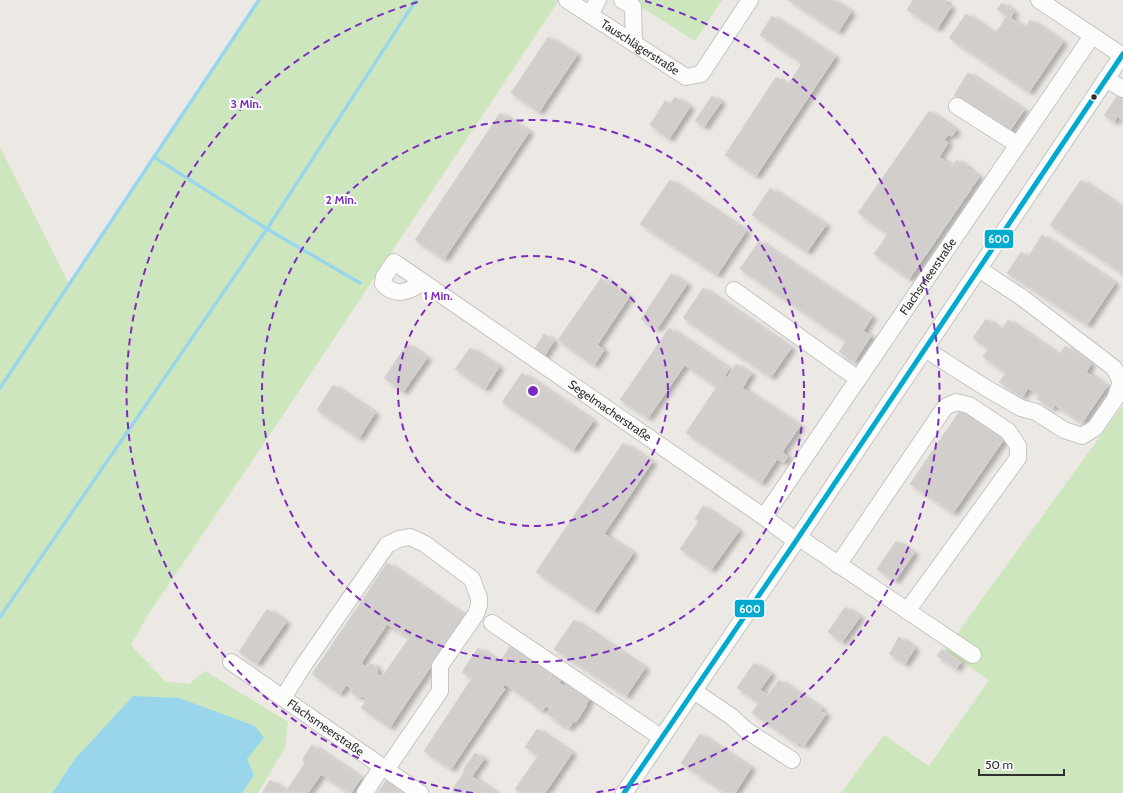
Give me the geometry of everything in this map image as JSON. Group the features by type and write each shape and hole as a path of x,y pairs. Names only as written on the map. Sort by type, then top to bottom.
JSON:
{"street":[{"name":"Tauschlägerstraße","path":"567,0 686,77 701,74 750,0"},
{"path":"590,15 598,0"},
{"path":"622,0 633,7 634,43"},
{"path":"624,793 1123,55 1039,0"},
{"name":"Flachsmeerstraße","path":"764,517 1092,36"},
{"path":"1106,79 1123,89"},
{"path":"957,106 1018,145"},
{"path":"925,349 986,388 1021,408 1036,412 1064,430 1082,436 1095,428 1115,399 1121,382 1114,368 1024,299 979,269"},
{"name":"Segelmacherstraße","path":"424,282 764,517 973,655"},
{"path":"734,290 858,379"},
{"path":"838,565 944,407 956,402 969,405 1008,432 1018,446 1018,458 907,611"},
{"path":"283,698 340,611 387,545 399,539 410,537 425,544 472,579 479,598 479,605 476,614 440,666 440,691 365,793"},
{"path":"492,623 662,738"},
{"name":"Flachsmeerstraße","path":"230,662 420,793"},
{"path":"694,691 732,717 746,730 792,760"}],"green space":[{"path":"259,0 559,0 146,618 131,645 165,681 189,684 205,671 288,722 285,748 258,793 242,793 254,775 246,759 264,738 74,760 52,793 0,793 0,147 69,284"},
{"path":"630,0 722,0 695,41"},
{"path":"1123,405 1123,793 841,793 884,735 929,766 989,680 945,650"}],"water":[{"path":"133,696 179,698 255,726 264,738 247,759 254,775 242,793 52,793 74,760"}],"building":[{"path":"788,0 833,0 851,12 838,32"},
{"path":"913,0 946,0 944,3 951,7 937,29 907,10"},
{"path":"1002,3 1014,12 1010,18 1025,28 1030,20 1063,42 1029,92 949,38 966,14 995,34 1007,16 997,9"},
{"path":"772,16 835,57 756,176 725,155 776,77 788,85 802,63 760,35"},
{"path":"548,37 577,55 539,112 511,93"},
{"path":"968,73 1024,110 1009,132 954,95"},
{"path":"1118,95 1123,99 1123,120 1117,116 1114,122 1104,115"},
{"path":"712,96 721,102 704,127 695,121"},
{"path":"675,97 690,107 669,139 650,125 665,101 670,104"},
{"path":"929,111 956,130 952,136 949,134 944,140 948,143 939,157 952,166 957,160 978,176 978,179 971,187 909,279 874,254 888,234 858,213"},
{"path":"500,113 529,132 491,189 462,170"},
{"path":"462,170 491,189 444,259 415,240"},
{"path":"670,180 746,231 717,275 640,224"},
{"path":"1081,180 1123,208 1123,274 1050,225"},
{"path":"770,188 826,225 807,252 752,215"},
{"path":"1042,235 1115,283 1087,325 1023,283 1036,262 1028,257"},
{"path":"759,241 872,317 863,331 871,336 854,362 839,352 846,341 740,269"},
{"path":"1021,252 1036,262 1023,283 1007,273"},
{"path":"671,274 687,284 657,329 641,319"},
{"path":"601,278 629,297 597,345 604,350 594,365 558,340"},
{"path":"703,288 791,348 771,377 683,318"},
{"path":"986,319 1002,330 989,349 973,338"},
{"path":"1008,320 1059,355 1065,346 1091,364 1086,372 1107,386 1082,423 1055,405 1052,409 1037,399 1039,395 1028,388 1022,397 999,382 1006,373 983,357"},
{"path":"669,328 697,347 648,418 620,400"},
{"path":"544,334 554,341 543,358 533,351"},
{"path":"407,344 427,358 403,392 384,378"},
{"path":"697,347 729,369 717,387 685,365"},
{"path":"470,348 499,367 485,389 455,369"},
{"path":"736,364 751,374 742,388 800,426 782,452 787,456 786,460 783,462 777,459 761,483 686,433 724,376 727,378"},
{"path":"522,373 593,421 573,450 502,402"},
{"path":"333,385 375,413 359,438 317,410"},
{"path":"961,409 1004,439 953,513 910,484"},
{"path":"623,443 652,462 604,534 633,553 594,611 536,572"},
{"path":"703,506 739,531 711,570 680,549 699,521 695,519"},
{"path":"896,541 914,553 895,581 877,569"},
{"path":"387,563 465,616 437,657 359,605"},
{"path":"359,605 387,624 361,663 365,666 372,664 377,668 377,674 382,677 409,638 437,657 390,727 361,708 367,699 363,696 358,697 352,693 351,688 346,685 340,694 312,674"},
{"path":"845,607 860,617 842,642 828,632"},
{"path":"267,609 286,622 257,664 239,652"},
{"path":"574,620 645,668 626,696 554,649"},
{"path":"899,637 915,648 905,664 889,654"},
{"path":"512,643 554,670 533,703 505,684 503,687 505,689 499,697 462,672 478,648 500,662"},
{"path":"942,649 961,662 956,669 937,656"},
{"path":"754,663 771,674 760,690 768,695 779,680 822,709 820,711 826,714 804,746 798,742 797,744 752,713 759,703 737,688"},
{"path":"553,672 562,678 559,683 565,687 550,709 546,706 542,711 532,704"},
{"path":"472,678 499,697 451,769 424,751"},
{"path":"569,681 591,697 576,722 574,721 569,728 562,725 547,714"},
{"path":"537,729 572,753 545,793 520,793 515,789 538,756 525,747"},
{"path":"700,734 751,768 735,793 725,793 681,763"},
{"path":"312,745 361,778 351,793 321,774 308,793 285,793 305,763 302,760"},
{"path":"475,753 484,759 472,776 463,770"},
{"path":"465,771 474,778 463,793 456,793 452,790"},
{"path":"474,778 495,792 463,793"},
{"path":"387,779 412,793 377,793"},
{"path":"270,780 286,791 285,793 262,793"}],"waterway":[{"path":"259,0 154,157 267,229 360,283"},
{"path":"0,617 267,229 416,0"},
{"path":"0,388 154,157"}],"transit line":[{"name":"600","path":"624,793 796,541 1123,54"}]}
